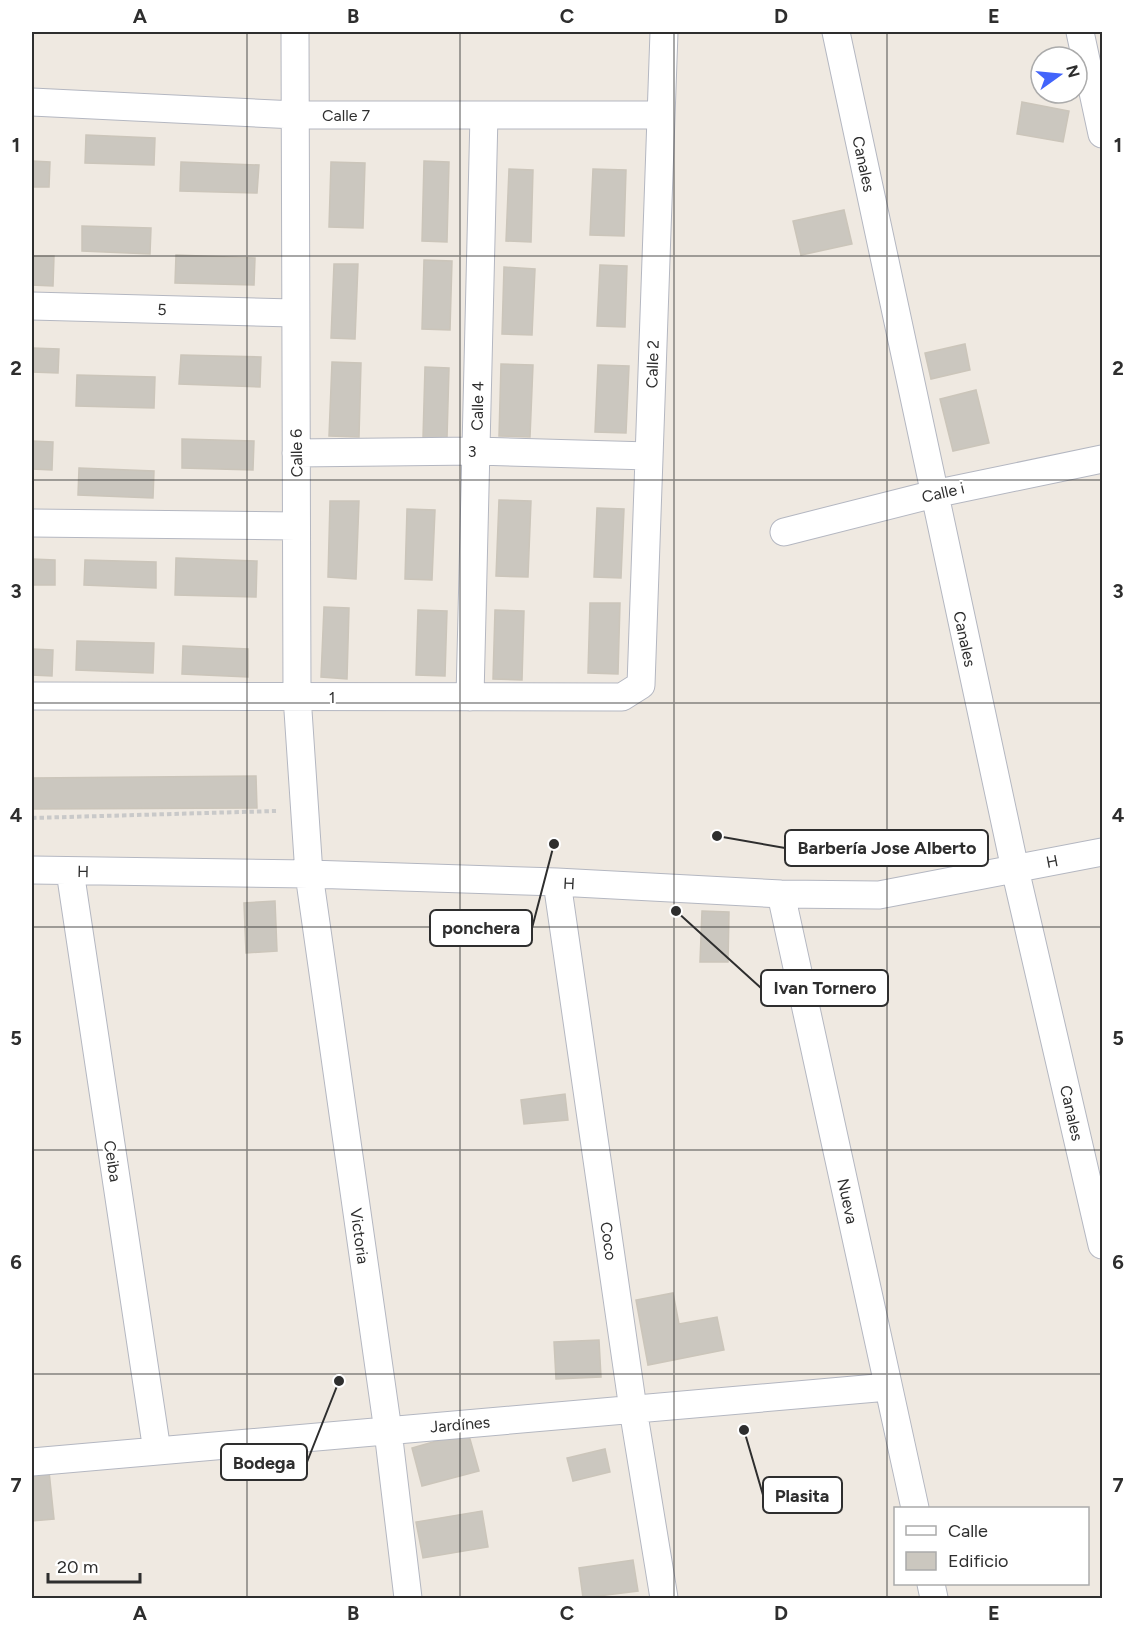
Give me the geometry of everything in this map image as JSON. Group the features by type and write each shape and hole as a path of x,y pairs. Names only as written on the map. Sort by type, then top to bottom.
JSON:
{"street":[{"name":"Calle 6","path":"295,32 293,313 297,696 309,874"},
{"name":"Calle 2","path":"632,693 641,685 664,32"},
{"name":"Canales","path":"836,32 1015,868 1102,1245"},
{"path":"1080,32 1102,134"},
{"name":"Calle 7","path":"32,102 295,115 660,115"},
{"name":"Calle 4","path":"470,697 484,115"},
{"name":"5","path":"32,306 293,313"},
{"name":"3","path":"296,453 476,451 649,456"},
{"name":"Calle i","path":"784,532 934,494 1102,459"},
{"path":"32,523 296,526"},
{"name":"1","path":"32,696 622,697 632,693"},
{"name":"H","path":"32,870 309,874 557,882 781,894 879,895 1102,852"},
{"name":"Ceiba","path":"70,871 157,1451"},
{"name":"Victoria","path":"309,874 388,1431 408,1599"},
{"name":"Coco","path":"557,882 633,1409 664,1599"},
{"name":"Nueva","path":"781,894 915,1507"},
{"name":"Jardínes","path":"32,1462 888,1387"}],"path":[{"path":"32,818 304,811"}],"building":[{"path":"1022,102 1069,111 1063,142 1017,134"},
{"path":"86,135 155,138 154,165 85,163"},
{"path":"32,161 50,162 49,187 32,187"},
{"path":"424,161 449,162 447,242 422,241"},
{"path":"181,162 259,165 257,193 180,191"},
{"path":"331,162 365,163 363,228 329,227"},
{"path":"509,169 533,170 531,242 506,241"},
{"path":"593,169 626,170 624,236 590,235"},
{"path":"844,210 852,244 801,255 793,221"},
{"path":"82,226 151,228 150,254 82,251"},
{"path":"176,255 255,258 254,285 175,283"},
{"path":"32,256 54,256 53,286 32,285"},
{"path":"424,260 452,261 450,330 422,329"},
{"path":"334,264 358,264 355,339 331,338"},
{"path":"600,265 627,266 625,327 597,326"},
{"path":"504,267 535,269 532,335 502,334"},
{"path":"965,344 970,370 931,379 925,353"},
{"path":"32,348 59,349 58,373 32,372"},
{"path":"181,355 261,357 260,387 179,384"},
{"path":"332,362 361,363 359,437 329,436"},
{"path":"501,364 533,365 530,437 499,436"},
{"path":"598,365 629,366 626,433 595,432"},
{"path":"425,367 449,368 447,438 423,438"},
{"path":"77,375 155,377 154,408 76,406"},
{"path":"976,390 989,443 953,451 940,399"},
{"path":"182,439 254,441 253,470 182,468"},
{"path":"32,441 53,442 52,470 32,469"},
{"path":"79,468 154,471 153,498 78,495"},
{"path":"499,500 531,501 528,577 496,576"},
{"path":"330,501 359,501 356,579 328,577"},
{"path":"597,508 624,509 621,578 594,577"},
{"path":"407,509 435,510 432,580 405,579"},
{"path":"176,558 257,561 256,597 175,595"},
{"path":"32,559 55,560 55,585 32,585"},
{"path":"85,560 156,562 156,588 84,585"},
{"path":"590,603 620,603 618,674 588,673"},
{"path":"324,607 349,608 347,679 321,677"},
{"path":"418,610 447,611 445,676 416,675"},
{"path":"495,610 524,611 522,680 493,679"},
{"path":"77,641 154,643 153,673 76,670"},
{"path":"183,646 248,649 248,677 182,674"},
{"path":"32,649 53,650 52,676 32,675"},
{"path":"256,776 257,808 32,809 32,778"},
{"path":"275,901 277,951 246,953 244,903"},
{"path":"702,911 729,912 728,962 700,962"},
{"path":"565,1094 568,1120 524,1124 521,1100"},
{"path":"673,1293 679,1324 717,1317 724,1350 648,1365 636,1300"},
{"path":"599,1340 601,1377 556,1379 554,1342"},
{"path":"468,1432 479,1471 422,1486 412,1448"},
{"path":"605,1449 610,1472 573,1481 567,1458"},
{"path":"49,1471 54,1519 32,1521 32,1473"},
{"path":"482,1511 488,1547 423,1558 416,1522"},
{"path":"633,1560 638,1591 583,1598 579,1568"}],"place":[{"name":"Barbería Jose Alberto","path":"717,836"},
{"name":"ponchera","path":"554,844"},
{"name":"Ivan Tornero","path":"676,911"},
{"name":"Bodega","path":"339,1381"},
{"name":"Plasita","path":"744,1430"}]}
